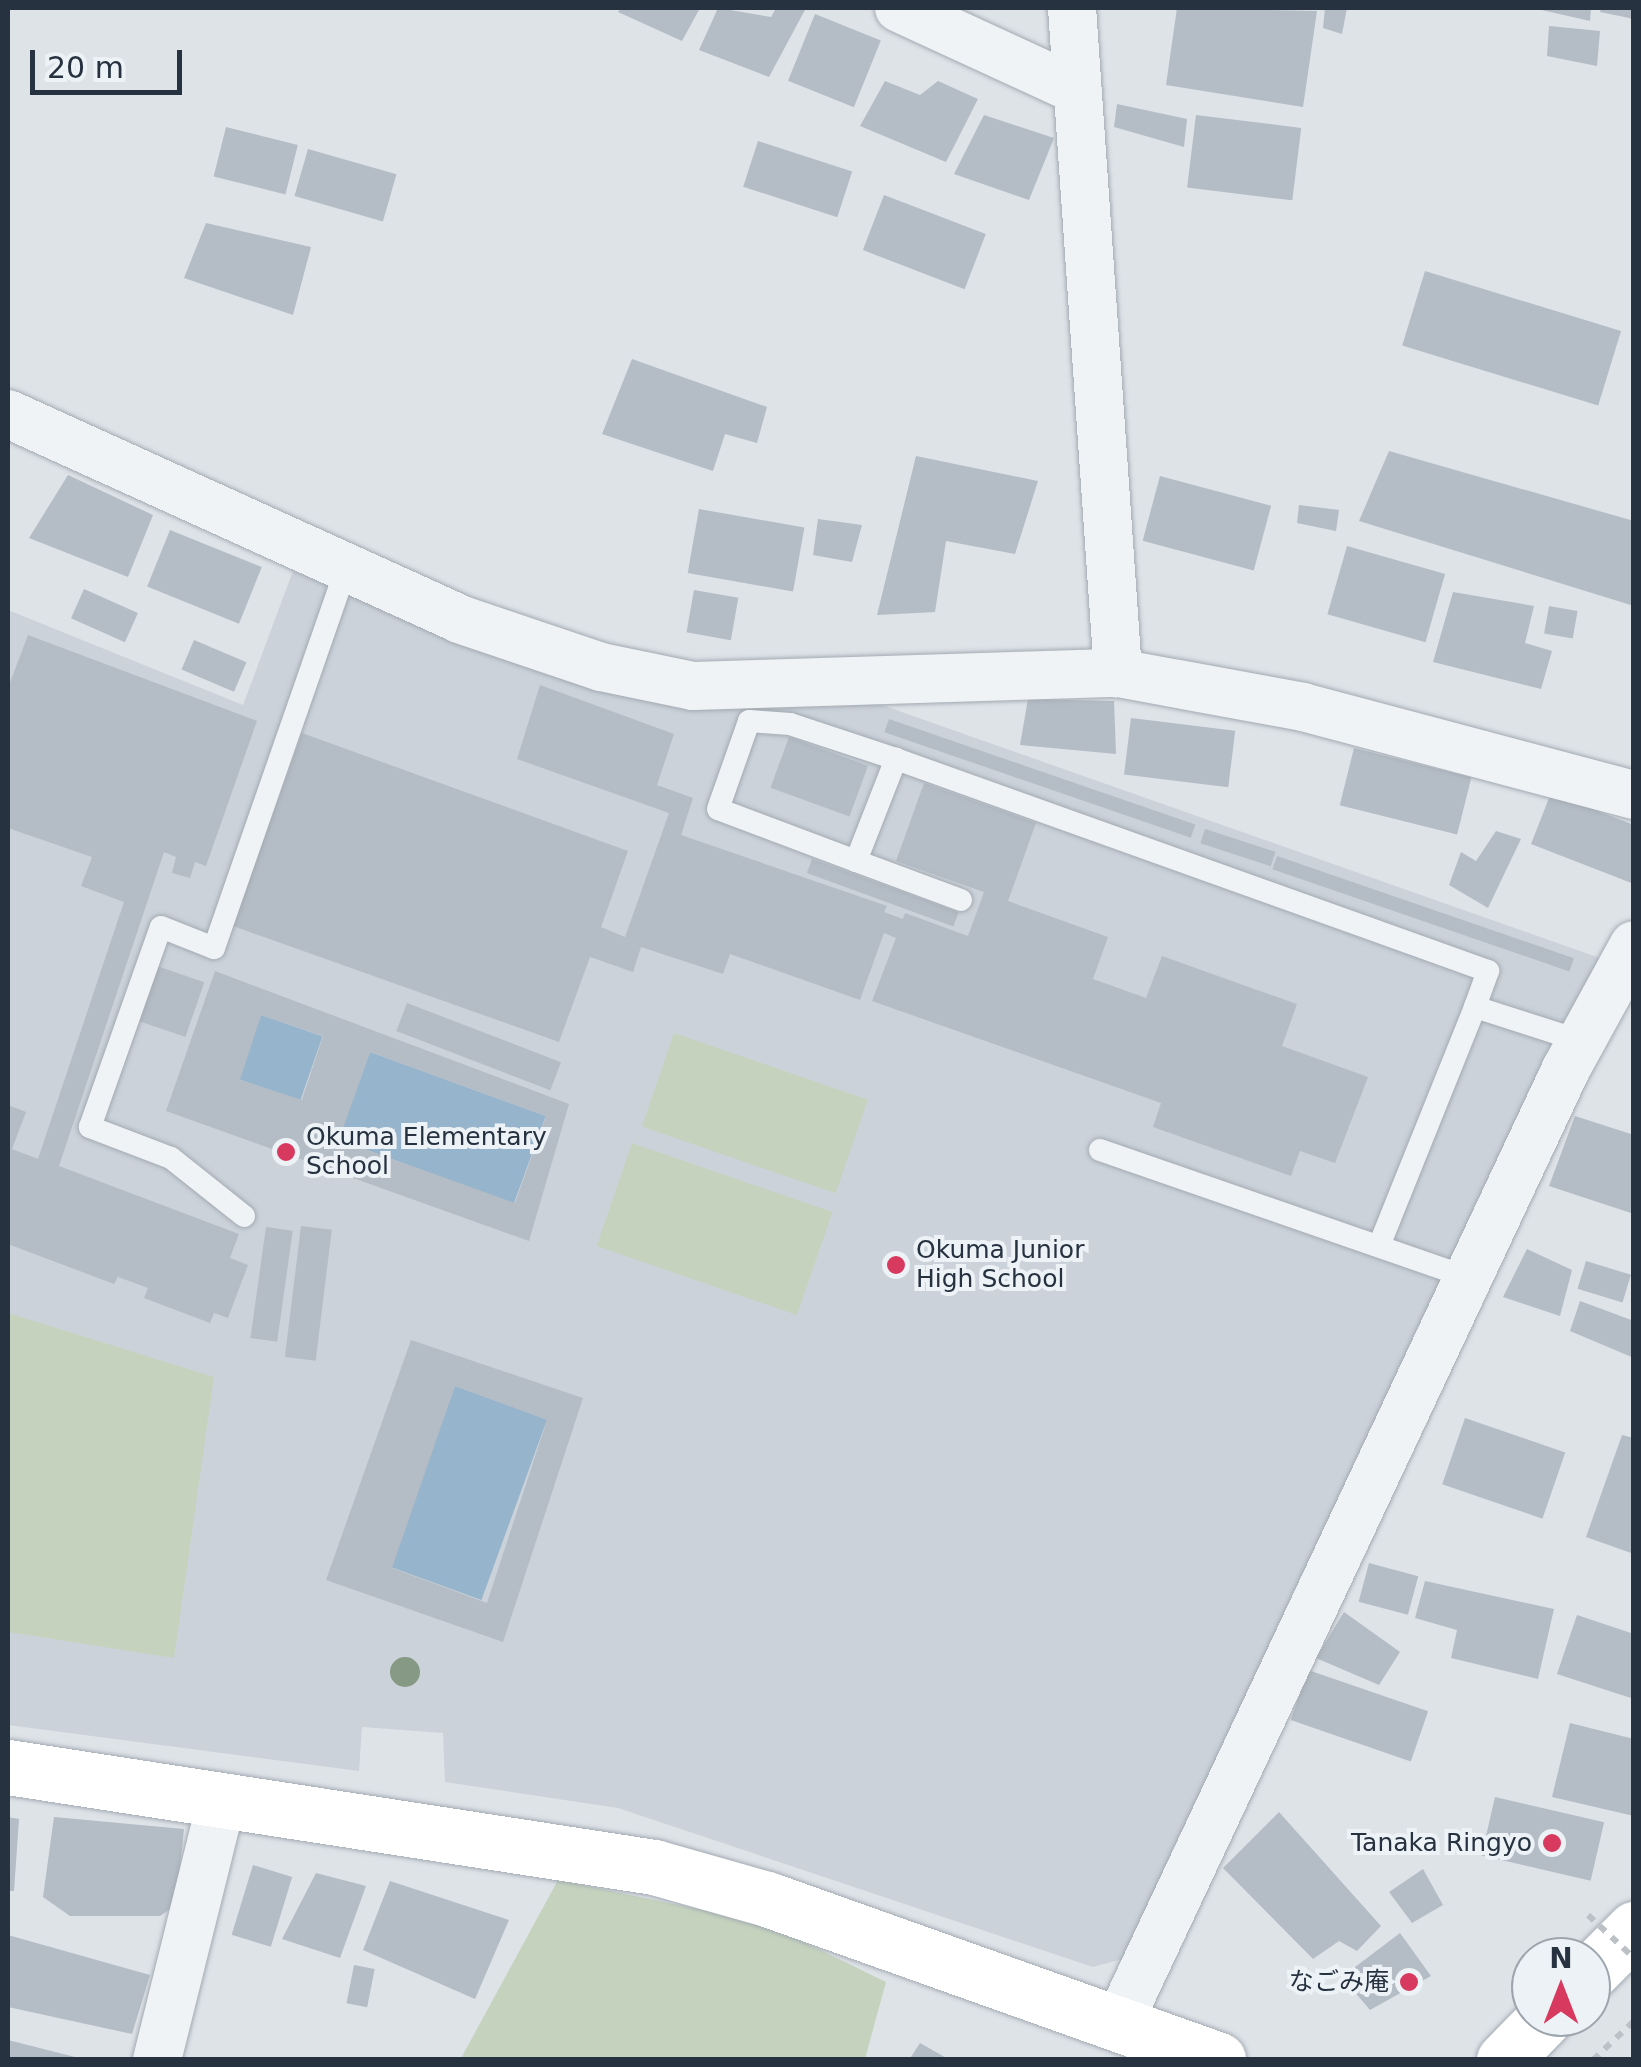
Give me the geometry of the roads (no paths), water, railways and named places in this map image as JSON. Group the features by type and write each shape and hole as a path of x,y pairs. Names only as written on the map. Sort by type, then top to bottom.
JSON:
{"main road":[{"path":"8,1767 654,1867 768,1899 1218,2060"},
{"path":"1504,2060 1526,2037"}],"street":[{"path":"900,8 1077,90"},
{"path":"1072,8 1118,673"},
{"path":"8,414 346,569 494,631 601,666 694,686 1118,673 1303,707 1634,794"},
{"path":"1118,2024 1467,1277 1581,1041 1634,945"},
{"path":"157,2060 222,1800"}],"lane":[{"path":"244,1216 171,1158 90,1128 161,926 214,948 346,569"},
{"path":"961,900 718,809 749,722 790,724 1488,971 1379,1246"},
{"path":"856,861 896,760"},
{"path":"1475,1007 1581,1041"},
{"path":"1100,1150 1467,1277"}],"water":[{"path":"261,1015 322,1036 300,1100 239,1079"},
{"path":"370,1052 546,1116 514,1203 338,1139"},
{"path":"455,1386 547,1420 481,1600 389,1566"}],"place":[{"name":"Okuma Elementary School","path":"286,1152"},
{"name":"Okuma Junior High School","path":"896,1265"},
{"name":"Tanaka Ringyo","path":"1552,1843"},
{"name":"なごみ庵","path":"1409,1982"}]}
